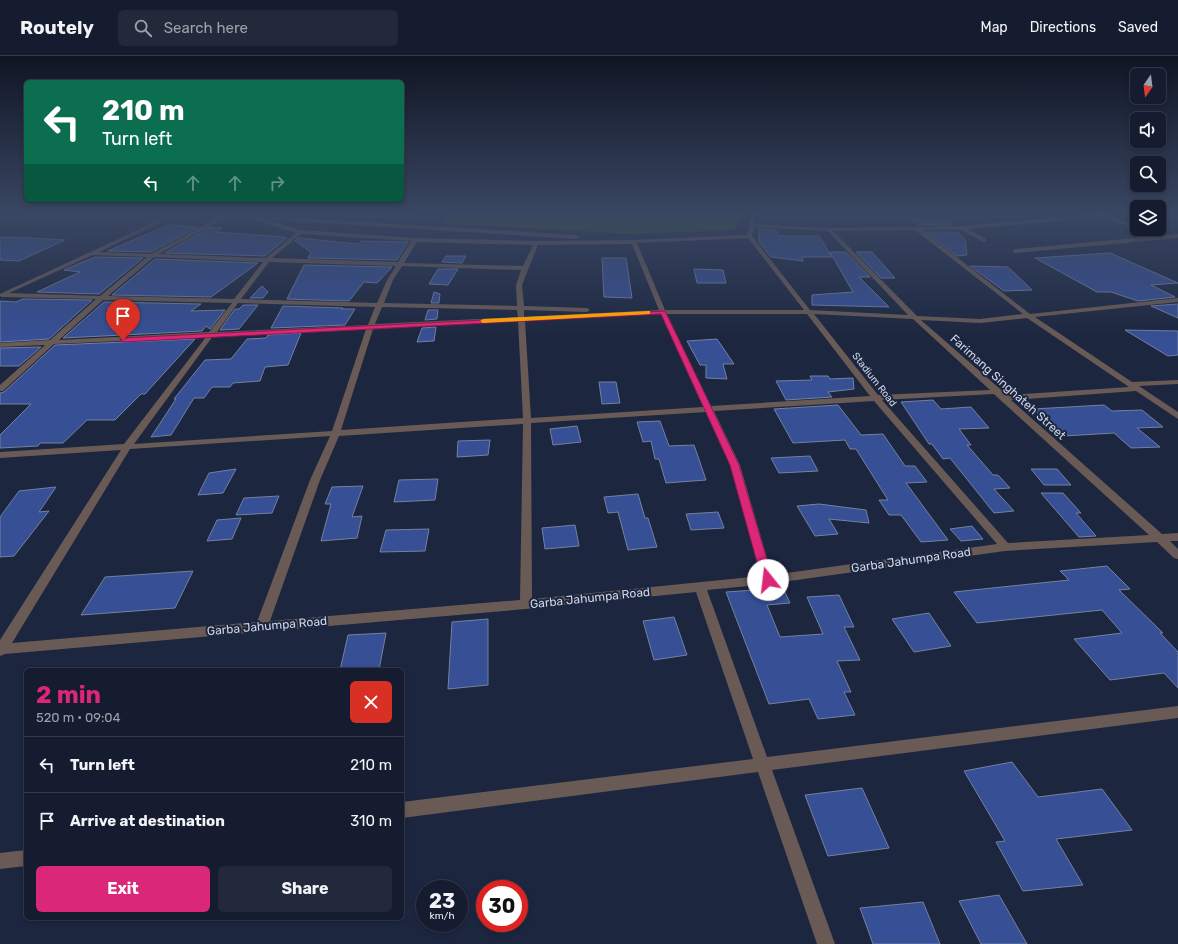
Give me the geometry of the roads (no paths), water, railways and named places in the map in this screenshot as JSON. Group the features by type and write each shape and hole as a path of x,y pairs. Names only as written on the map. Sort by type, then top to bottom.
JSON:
{"street":[{"path":"1,294 89,255"},
{"path":"0,389 101,298 152,255"},
{"path":"163,255 400,265 525,268"},
{"path":"0,650 127,447 235,301 267,260 272,255"},
{"path":"262,626 315,480 336,433 370,327 390,280 406,255"},
{"path":"526,604 527,421 522,308 519,285 531,255"},
{"path":"640,255 663,312 735,465 768,580"},
{"name":"Stadium Road","path":"765,255 876,398 1005,547"},
{"name":"Farimang Singhateh Street","path":"854,255 913,316 995,392 1178,555"},
{"path":"951,255 1029,316 1178,416"},
{"path":"1,294 101,298 663,312 810,312 913,316 980,321 1178,300"},
{"path":"0,345 50,344 663,312"},
{"path":"1132,384 1178,382"},
{"path":"0,455 876,398 995,392 1006,398 1135,389 1132,384"},
{"name":"Garba Jahumpa Road","path":"0,650 526,604 700,587 768,580 1005,547 1178,538"},
{"path":"700,587 764,764 826,944"},
{"path":"404,810 1178,712"},
{"path":"0,861 24,858"}]}
